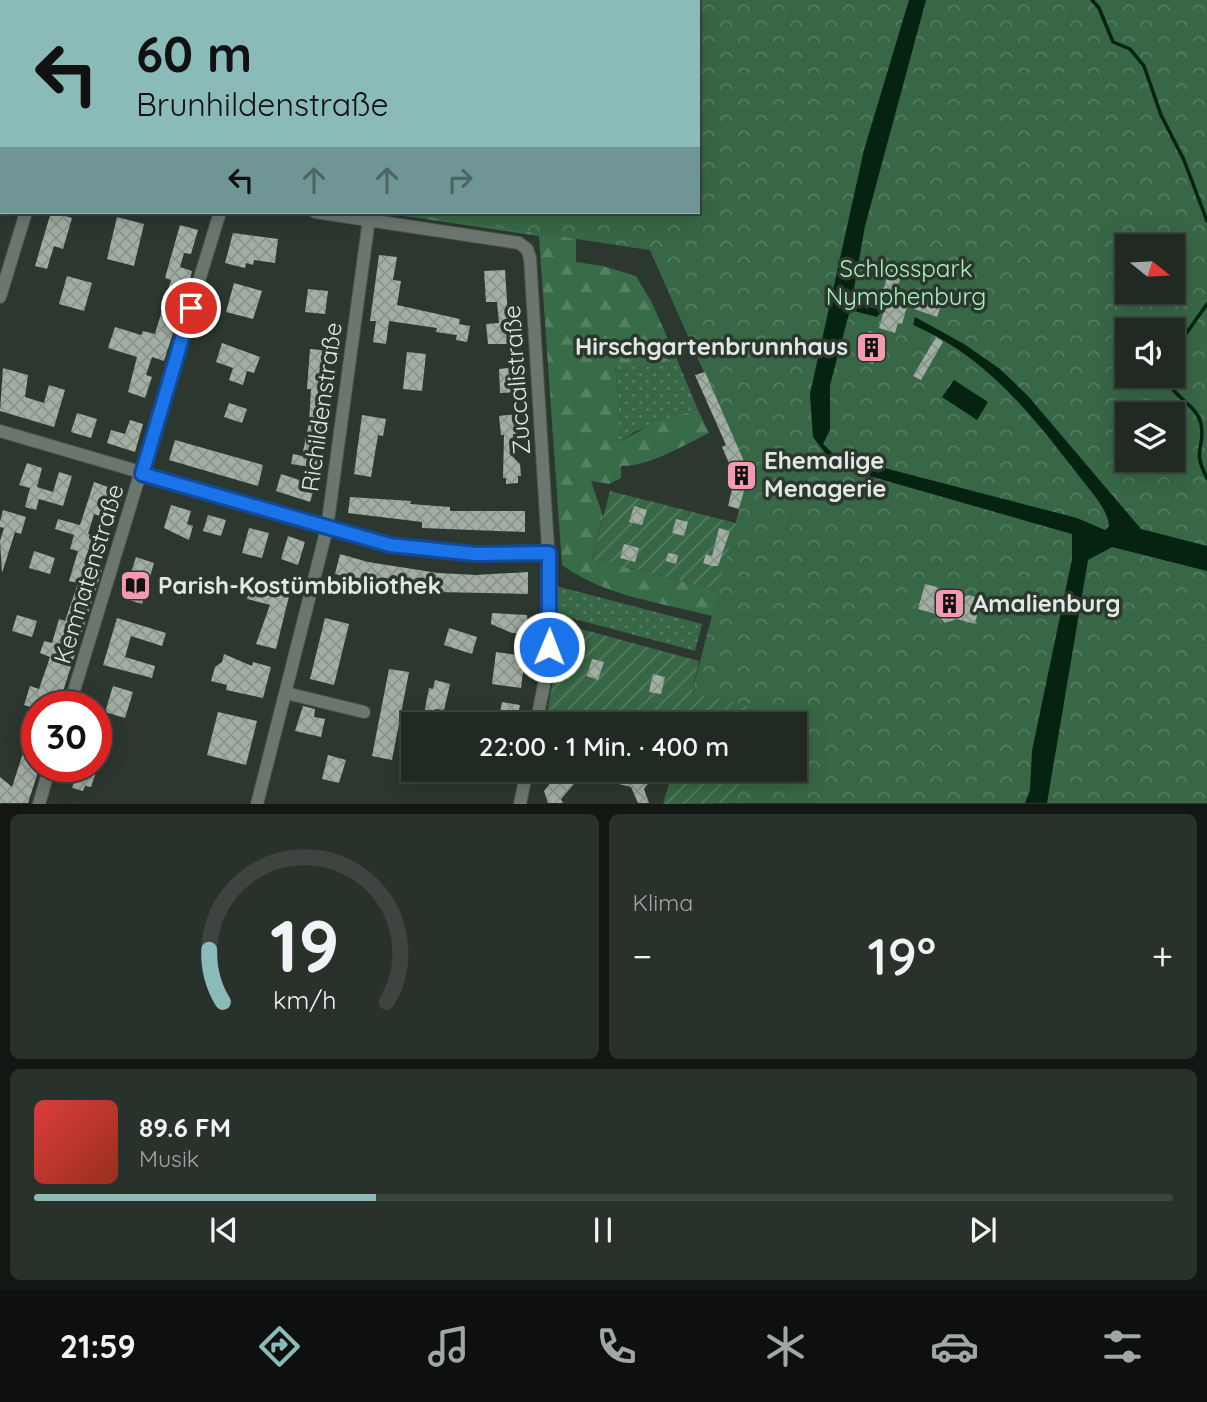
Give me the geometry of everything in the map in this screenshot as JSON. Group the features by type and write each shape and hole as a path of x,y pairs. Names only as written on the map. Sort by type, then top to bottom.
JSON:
{"street":[{"path":"0,297 25,214"},
{"name":"Kemnatenstraße","path":"74,691 219,214"},
{"name":"Zuccalistraße","path":"330,214 519,243 527,249 530,258 549,553 549,647 538,712"},
{"name":"Richildenstraße","path":"257,803 327,528 369,219"},
{"path":"0,431 327,528 417,549 476,554 549,553"},
{"path":"286,693 364,712"},
{"path":"38,803 45,782"},
{"path":"520,803 524,782"}],"green space":[{"path":"700,0 909,0 878,746 807,774 807,712 754,712 755,708 692,692 716,644 712,616 615,591 578,576 562,565 539,236 391,214 700,214","holes":["576,238 650,250 749,473 718,590 592,559 603,516 591,481 609,484 621,478 621,466 654,459 709,433 698,410 657,421 618,443 619,404 615,366 653,367 676,357 652,303 636,276 603,266 576,262"]},
{"name":"Schlosspark Nymphenburg","path":"700,0 1207,0 1207,803 736,803 740,782 807,782 807,712 754,712 755,708 692,692 749,473 650,250 409,214 700,214"},
{"path":"676,357 698,410 636,431 617,444 619,404 615,365 653,367"},
{"path":"610,491 736,523 718,590 592,559"},
{"path":"556,586 702,624 695,651 556,614"},
{"path":"559,623 699,661 692,692 755,708 754,712 547,712 558,652"},
{"path":"670,782 740,782 736,803 663,804"},
{"path":"740,782 788,782 736,803"}],"shaded area":[{"path":"909,0 926,0 865,226 852,300 882,311 877,317 850,310 830,385 830,430 823,444 840,460 869,464 1077,518 1105,530 1109,526 1097,499 1044,431 1006,389 963,353 913,325 915,317 964,344 1000,369 1028,396 1141,529 1207,546 1207,571 1112,547 1088,560 1047,803 1025,803 1030,790 1032,751 1072,559 1072,534 866,475 831,461 813,437 810,394 864,150"},
{"path":"954,380 988,402 977,420 942,397"}],"building":[{"path":"50,214 72,218 63,249 54,246 47,269 35,266"},
{"path":"117,217 144,224 134,266 107,259"},
{"path":"180,225 198,230 191,254 184,253 180,267 192,271 189,285 183,283 177,304 182,305 164,361 152,357 146,375 152,377 145,398 128,392 137,357 108,348 115,327 141,335 143,331 155,334 171,280 165,278"},
{"path":"233,233 278,239 275,263 254,260 253,265 246,263 245,268 225,263"},
{"path":"379,255 397,257 393,280 401,281 397,305 460,319 459,324 470,326 467,342 456,340 457,335 436,332 437,328 389,321 386,344 373,342 376,321 370,321"},
{"path":"891,262 904,265 895,296 883,292"},
{"path":"505,270 508,317 512,316 514,344 488,344 486,324 499,323 497,302 486,302 484,271"},
{"path":"67,276 92,283 84,311 59,304"},
{"path":"234,283 262,291 253,319 226,312"},
{"path":"308,289 328,291 325,314 305,312"},
{"path":"888,297 908,303 902,324 898,323 895,333 879,328"},
{"path":"918,298 941,306 937,317 914,309"},
{"name":"Hirschgartenbrunnhaus","path":"869,331 881,334 873,364 861,360"},
{"path":"936,337 943,342 921,380 913,376"},
{"path":"222,343 260,357 254,373 247,371 243,385 229,380 233,368 216,362"},
{"path":"310,349 330,351 317,468 291,464 293,454 302,456 309,423 311,389 307,389"},
{"path":"407,352 426,354 422,391 403,389"},
{"path":"517,367 519,392 500,393 499,369"},
{"path":"3,368 28,375 25,397 44,403 49,385 65,390 54,427 0,411"},
{"path":"705,372 749,473 739,509 728,506 735,477 722,447 726,445 695,375"},
{"path":"229,403 247,409 242,423 224,417"},
{"path":"77,413 97,419 91,438 71,432"},
{"path":"518,414 519,434 513,434 514,458 520,464 521,476 518,476 518,483 506,484 506,478 503,478 504,435 501,435 499,416"},
{"path":"362,415 386,419 383,436 378,435 371,477 354,474"},
{"path":"130,420 143,424 135,452 107,443 111,430 125,434"},
{"path":"175,440 263,465 258,486 169,460"},
{"path":"27,463 42,468 37,487 53,492 59,472 72,476 63,506 39,499 36,510 25,507 30,488 19,485"},
{"path":"281,474 315,485 310,502 276,491"},
{"path":"94,482 125,493 111,520 94,514 88,534 93,535 84,564 102,570 63,691 28,691 30,686 39,689 50,657 40,653 44,641 52,643 59,619 65,621 78,583 69,581 78,551 70,549 74,535 55,529 58,519 80,525"},
{"path":"350,497 411,501 410,504 450,507 450,511 525,511 525,532 422,528 422,522 348,513"},
{"path":"171,505 191,511 187,524 193,526 189,540 164,528"},
{"path":"634,506 647,510 642,525 629,522"},
{"path":"3,510 26,517 21,534 15,532 2,573 0,541 4,528 0,527 0,522"},
{"path":"208,515 226,520 221,536 203,531"},
{"path":"676,519 688,522 684,536 672,533"},
{"path":"249,528 269,533 262,558 242,553"},
{"path":"719,528 730,531 718,566 712,566 703,563 706,554 712,556"},
{"path":"288,536 305,542 298,565 281,559"},
{"path":"624,544 639,548 635,562 620,558"},
{"path":"34,551 55,558 50,574 29,568"},
{"path":"668,553 678,555 676,564 666,561"},
{"path":"340,554 368,562 438,573 476,575 528,572 528,594 436,592 411,587 412,583 384,578 382,586 335,574"},
{"path":"136,557 154,563 142,604 123,598"},
{"path":"253,577 291,588 276,649 256,644 270,605 247,599"},
{"name":"Amalienburg","path":"925,584 937,587 939,595 960,600 968,595 981,598 975,624 957,619 945,623 936,614 918,609"},
{"path":"492,613 527,615 529,634 512,633 491,624"},
{"path":"17,615 37,621 32,637 12,631"},
{"path":"117,618 166,633 162,646 131,636 125,657 155,666 152,678 103,665"},
{"path":"325,618 349,624 334,685 310,679"},
{"path":"449,628 477,637 472,654 444,645"},
{"path":"496,652 525,656 521,688 492,684"},
{"path":"224,654 252,666 253,662 271,667 263,698 226,690 227,685 211,681 215,667 222,662"},
{"path":"592,659 604,662 598,680 587,676"},
{"path":"389,669 409,672 392,760 372,756"},
{"path":"653,674 665,677 661,694 649,692"},
{"path":"435,680 450,684 444,710 424,712 429,688 433,689"},
{"path":"113,686 133,692 125,718 112,714"},
{"path":"502,702 520,705 519,712 500,712"},
{"path":"303,706 315,709 314,717 325,719 321,737 295,731"},
{"path":"218,712 257,721 246,765 207,755"},
{"path":"328,755 346,760 339,783 322,779"},
{"path":"21,759 21,782 35,782 28,803 0,803 0,777 12,787"},
{"path":"74,782 93,782 91,787 85,786 83,791 72,788"},
{"path":"551,782 576,782 561,799 563,803 548,803 544,791"},
{"path":"649,782 644,789 649,803 638,803 631,787 619,784"}],"waterway":[{"path":"1092,0 1099,8 1113,42 1130,49 1144,66 1161,115 1184,160 1207,221"},
{"path":"1207,304 1174,351 1173,389 1199,418 1202,432 1199,454 1207,478"}],"place":[{"name":"Hirschgartenbrunnhaus","path":"871,347"},
{"name":"Ehemalige Menagerie","path":"741,475"},
{"name":"Parish-Kostümbibliothek","path":"135,586"},
{"name":"Amalienburg","path":"950,604"}],"route":[{"path":"191,308 142,474 353,537 390,545 451,553 549,553 549,647"}]}
